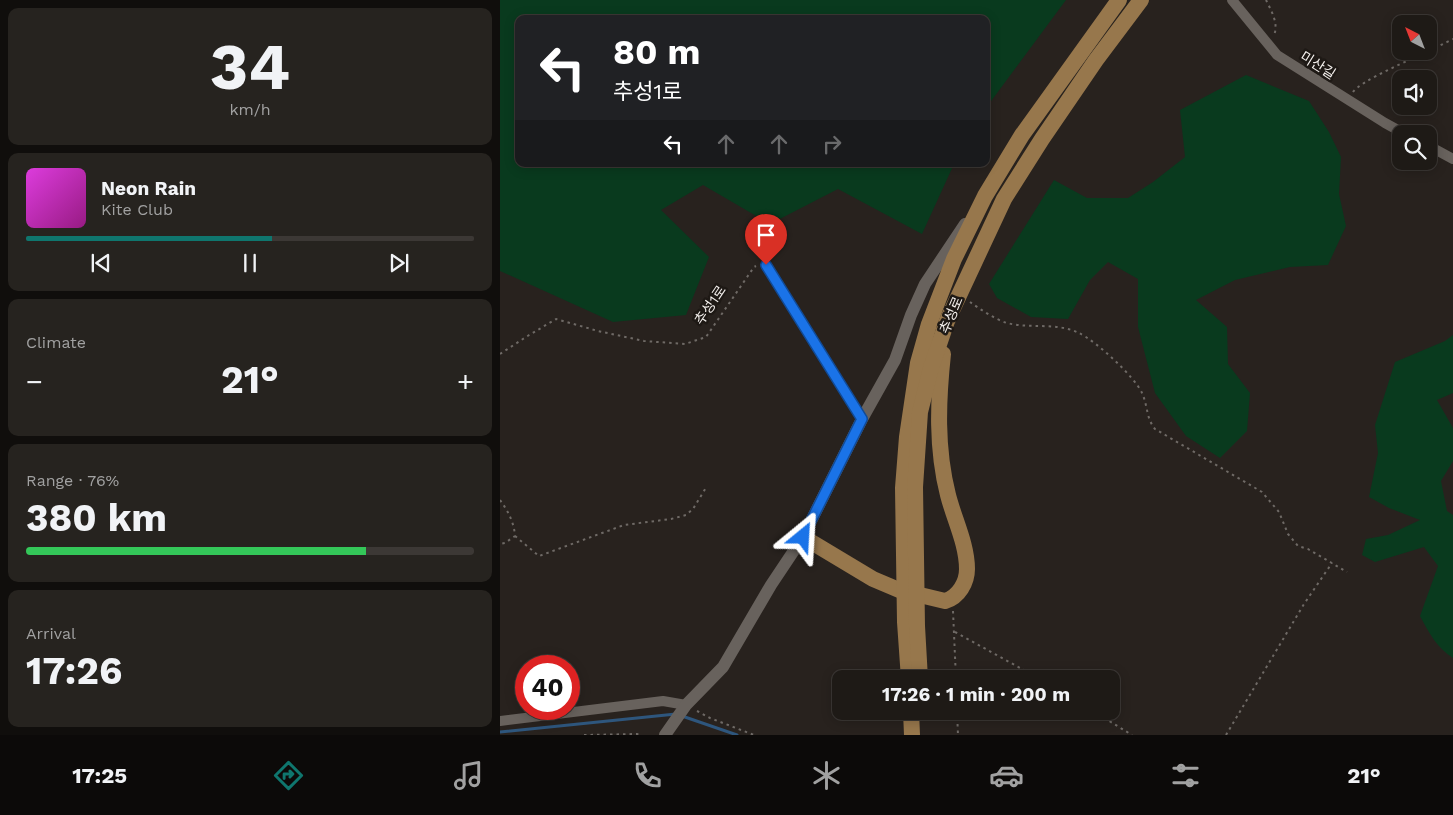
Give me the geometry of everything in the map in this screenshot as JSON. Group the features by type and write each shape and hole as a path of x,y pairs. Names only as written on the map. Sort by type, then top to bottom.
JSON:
{"main road":[{"name":"추성로","path":"910,560 920,412 931,368 947,321 1004,199 1096,60 1138,5 1147,0"},
{"name":"추성로","path":"909,670 910,560 903,488 907,437 918,363 929,324 954,259 985,196 1022,135 1117,3"},
{"path":"803,537 873,580 899,590 945,601 957,594 965,583 967,570 965,556 939,454 939,392 947,321"},
{"name":"추성로","path":"911,624 919,670"},
{"path":"911,720 912,735"},
{"path":"923,720 924,735"}],"street":[{"name":"미산길","path":"1232,0 1277,55 1392,126"},
{"path":"1437,150 1453,158"},
{"path":"667,732 684,708 723,667 771,585 803,537 862,419 895,360 911,315 926,284 941,258 985,196"},
{"path":"766,265 862,419"},
{"path":"500,721 663,701 684,708"}],"path":[{"path":"1266,0 1272,13 1276,30 1270,46"},
{"path":"1438,46 1453,39"},
{"path":"1349,101 1355,88 1411,60"},
{"name":"추성1로","path":"500,354 556,319 644,341 685,344 706,338 754,267 766,265"},
{"path":"960,295 1006,323 1060,328 1079,333 1100,348 1129,374 1142,393 1150,422 1155,429 1262,492 1279,512 1288,534 1298,546 1308,549 1346,572"},
{"path":"500,500 508,511 515,536 539,556 624,525 672,519 686,514 693,509 708,486"},
{"path":"500,544 515,536"},
{"path":"1226,735 1304,604 1332,563"},
{"path":"948,600 953,608 956,670"},
{"path":"955,632 1024,670"},
{"path":"684,708 754,735"},
{"path":"957,720 958,735"},
{"path":"1108,720 1132,735"},
{"path":"584,735 639,735"}],"green space":[{"path":"500,0 1066,0 990,103 990,15 515,15 515,167 953,167 922,234 838,189 770,224 703,185 661,210 709,257 686,315 613,322 500,271"},
{"path":"1246,75 1309,101 1329,132 1341,157 1339,194 1346,226 1328,265 1290,267 1235,280 1196,300 1227,327 1228,364 1250,393 1247,431 1220,458 1186,436 1155,393 1138,327 1138,279 1108,262 1090,280 1068,319 1031,317 997,298 989,284 1054,180 1087,198 1128,198 1153,182 1185,157 1180,110"},
{"path":"1453,335 1453,393 1437,400 1453,428 1453,461 1441,481 1447,511 1453,515 1453,658 1438,645 1420,616 1438,566 1424,547 1375,562 1362,555 1366,539 1388,535 1420,520 1389,508 1369,497 1378,453 1375,425 1395,362 1445,341"}],"waterway":[{"path":"500,732 676,714"},
{"path":"682,716 737,735"}],"route":[{"path":"766,265 862,419 803,537"}]}
